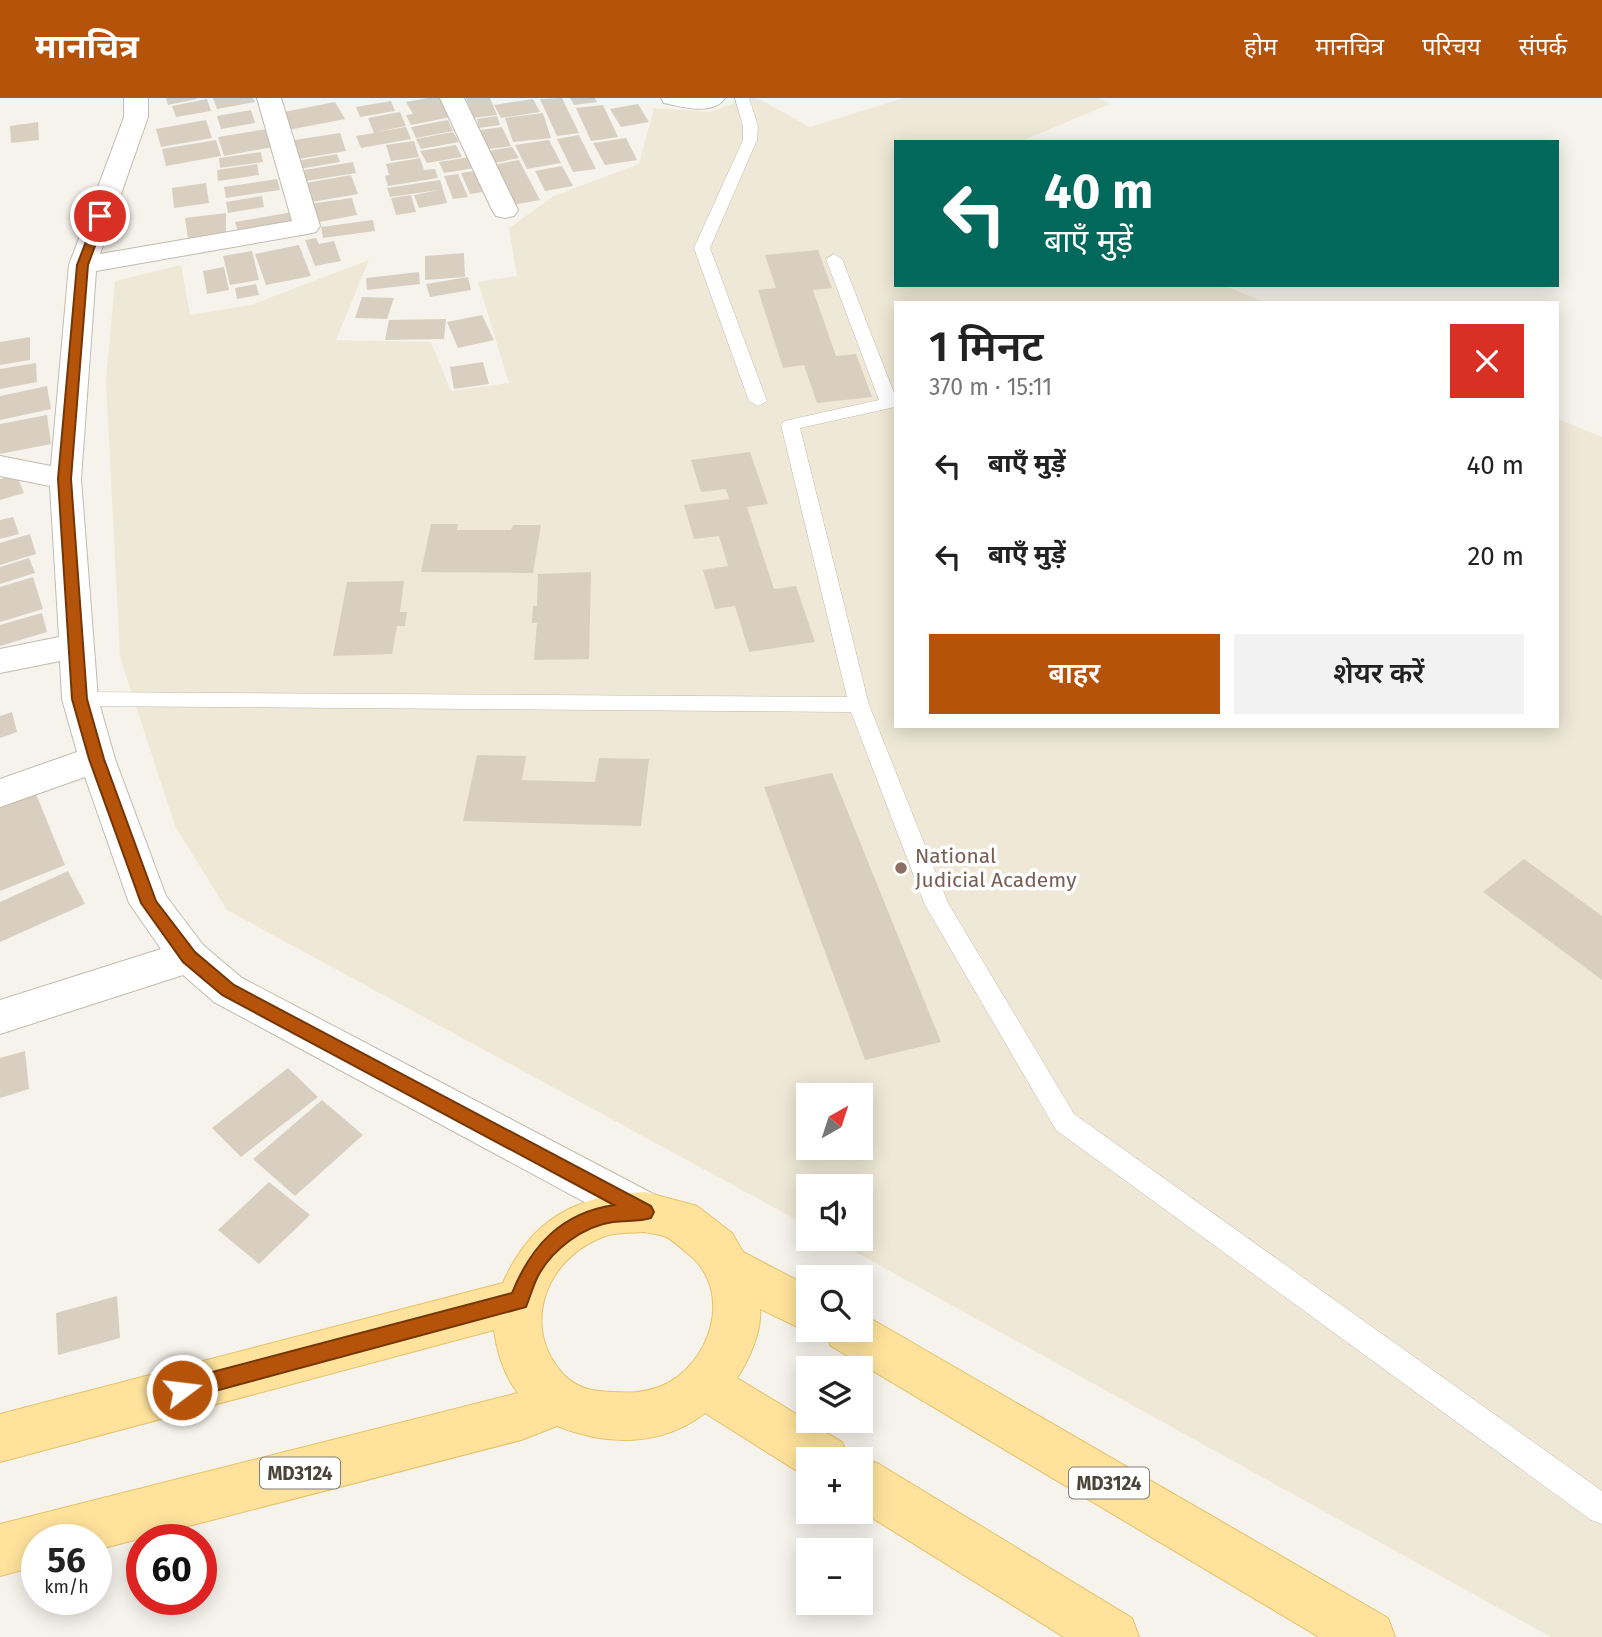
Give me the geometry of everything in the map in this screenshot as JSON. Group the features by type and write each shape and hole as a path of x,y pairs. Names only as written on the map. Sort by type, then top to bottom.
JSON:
{"main road":[{"path":"645,1212 679,1220 709,1240 729,1268 738,1302 735,1338 717,1372 689,1400 653,1416 613,1420 575,1411 547,1392 527,1365 518,1334 519,1301 531,1270 552,1244 579,1225 611,1214 645,1212"},
{"path":"729,1268 796,1304"},
{"path":"0,1438 519,1301"},
{"name":"MD3124","path":"868,1342 1369,1637"},
{"path":"704,1385 803,1447"},
{"name":"MD3124","path":"99,1524 521,1416 561,1401"},
{"path":"873,1489 1113,1637"},
{"name":"MD3124","path":"0,1550 21,1544"}],"street":[{"path":"136,98 136,117 83,265 65,479 79,699 97,759 149,903 189,957 228,990 645,1212"},
{"path":"83,265 307,226 269,98"},
{"path":"452,98 505,210"},
{"path":"673,98 700,102 713,98"},
{"path":"0,466 65,479"},
{"path":"0,661 76,646"},
{"path":"0,793 97,759"},
{"path":"0,1017 189,957"}],"lane":[{"path":"742,98 752,132 749,147 706,230 702,248 758,401"},
{"path":"834,259 889,403 790,425 859,705 937,905 1065,1122 1602,1509"},
{"path":"79,699 859,705"}],"shaded area":[{"name":"National Judicial Academy","path":"748,98 757,98 810,127 904,98 1098,98 1110,104 1024,140 894,140 894,287 1228,287 1261,301 894,301 894,728 1559,728 1559,419 1602,437 1602,1637 1551,1637 854,1251 873,1251 873,1174 796,1174 796,1219 227,910 175,826 120,657 106,381 115,281 181,265 190,315 251,305 369,260 336,340 431,342 451,391 509,383 478,282 517,276 509,228 554,196 639,164 654,108 709,112"}],"building":[{"path":"166,98 197,98 197,99 168,105"},
{"path":"213,98 253,98 255,102 217,109"},
{"path":"444,98 451,117 411,125 406,115 413,114 406,102"},
{"path":"466,98 490,98 497,115 473,118"},
{"path":"562,98 579,133 557,136 540,99"},
{"path":"570,98 595,98 597,102 574,105"},
{"path":"207,99 211,111 176,117 172,106"},
{"path":"533,99 540,112 501,118 494,105"},
{"path":"391,101 395,111 360,117 356,107"},
{"path":"335,102 345,119 288,130 279,113"},
{"path":"638,104 649,122 621,127 610,109"},
{"path":"603,105 618,137 591,141 576,108"},
{"path":"251,110 255,123 221,129 217,116"},
{"path":"400,112 406,126 376,132 406,127 411,139 361,148 356,136 374,133 368,118"},
{"path":"543,113 551,138 513,142 505,118"},
{"path":"497,116 500,125 479,128 477,119"},
{"path":"206,120 212,138 161,147 156,129"},
{"path":"448,120 453,131 416,138 411,127"},
{"path":"38,122 39,140 11,143 10,126"},
{"path":"502,127 511,146 489,149 480,130"},
{"path":"267,129 273,147 224,156 218,137"},
{"path":"453,132 459,142 421,149 416,139"},
{"path":"340,133 346,151 293,160 288,141"},
{"path":"579,135 596,169 573,172 557,139"},
{"path":"626,138 637,160 605,165 593,143"},
{"path":"216,140 221,156 166,166 162,149"},
{"path":"549,140 561,163 527,169 515,145"},
{"path":"414,141 419,157 391,161 386,145"},
{"path":"456,145 462,157 427,163 420,151"},
{"path":"512,147 519,158 495,163 488,151"},
{"path":"261,152 263,162 220,168 219,158"},
{"path":"337,154 340,162 299,169 296,161"},
{"path":"470,157 475,168 444,173 439,162"},
{"path":"420,158 424,170 435,169 438,178 388,186 386,164"},
{"path":"519,160 540,200 512,205 492,165"},
{"path":"353,162 356,173 300,182 298,171"},
{"path":"257,164 259,175 218,181 217,170"},
{"path":"562,166 573,186 545,191 535,171"},
{"path":"480,170 489,191 470,194 461,173"},
{"path":"458,174 468,197 453,199 444,176"},
{"path":"351,175 358,194 312,202 306,183"},
{"path":"277,179 280,190 226,198 224,187"},
{"path":"440,180 447,203 419,208 414,195 439,190 390,197 387,188"},
{"path":"206,183 209,203 174,208 172,188"},
{"path":"411,195 416,212 396,215 391,198"},
{"path":"262,196 264,207 228,213 226,202"},
{"path":"352,198 357,215 314,223 309,204"},
{"path":"299,211 303,223 239,234 235,222"},
{"path":"226,213 226,232 188,238 185,218"},
{"path":"373,220 375,231 323,238 321,227"},
{"path":"316,238 319,244 334,241 341,261 315,266 305,240"},
{"path":"299,245 311,276 266,285 255,254"},
{"path":"818,250 832,288 813,290 836,356 856,354 872,397 817,403 804,365 783,368 758,290 776,288 765,255"},
{"path":"252,251 259,280 230,285 223,256"},
{"path":"464,253 465,277 425,280 425,256"},
{"path":"224,267 229,290 207,294 203,271"},
{"path":"419,272 420,284 367,290 366,278"},
{"path":"468,277 471,290 430,297 426,284"},
{"path":"256,284 259,295 237,299 235,288"},
{"path":"362,297 394,298 387,319 355,318"},
{"path":"482,315 494,340 458,348 447,322"},
{"path":"446,319 444,339 385,340 389,320"},
{"path":"30,337 30,360 0,365 0,342"},
{"path":"483,362 489,384 454,389 450,367"},
{"path":"36,363 37,382 0,389 0,369"},
{"path":"47,386 51,409 0,420 0,396"},
{"path":"47,415 51,444 0,454 0,424"},
{"path":"750,452 768,504 747,507 774,589 796,586 815,642 749,652 735,606 715,609 703,570 728,566 719,536 694,539 684,505 729,499 726,489 701,492 691,460"},
{"path":"16,474 24,493 0,500 0,479"},
{"path":"13,517 19,534 0,539 0,520"},
{"path":"431,524 458,524 457,530 511,530 513,525 541,525 533,573 421,572"},
{"path":"30,534 36,554 0,565 0,543"},
{"path":"29,558 35,573 0,584 0,567"},
{"path":"591,572 589,659 534,660 537,623 532,623 533,606 537,606 538,574"},
{"path":"33,577 43,609 0,622 0,587"},
{"path":"404,581 400,612 407,612 405,626 397,626 392,654 333,656 347,582"},
{"path":"42,613 47,632 0,646 0,625"},
{"path":"12,712 17,732 0,738 0,716"},
{"path":"477,755 526,756 522,780 595,782 599,758 649,759 641,826 463,821"},
{"path":"832,773 941,1042 865,1060 764,787"},
{"path":"36,794 65,865 0,891 0,808"},
{"path":"1524,859 1602,916 1602,980 1483,892"},
{"path":"68,871 85,904 0,942 0,902"},
{"path":"25,1051 29,1089 0,1098 0,1058"},
{"path":"288,1068 318,1097 241,1157 212,1128"},
{"path":"322,1100 363,1135 295,1196 253,1159"},
{"path":"269,1182 310,1215 259,1264 218,1230"},
{"path":"117,1296 120,1338 58,1355 56,1313"}],"place":[{"name":"National Judicial Academy","path":"901,868"}],"route":[{"path":"100,216 83,265 65,479 79,699 97,759 149,903 189,957 228,990 645,1212 611,1214 579,1225 552,1244 531,1270 519,1301 182,1390"}]}
